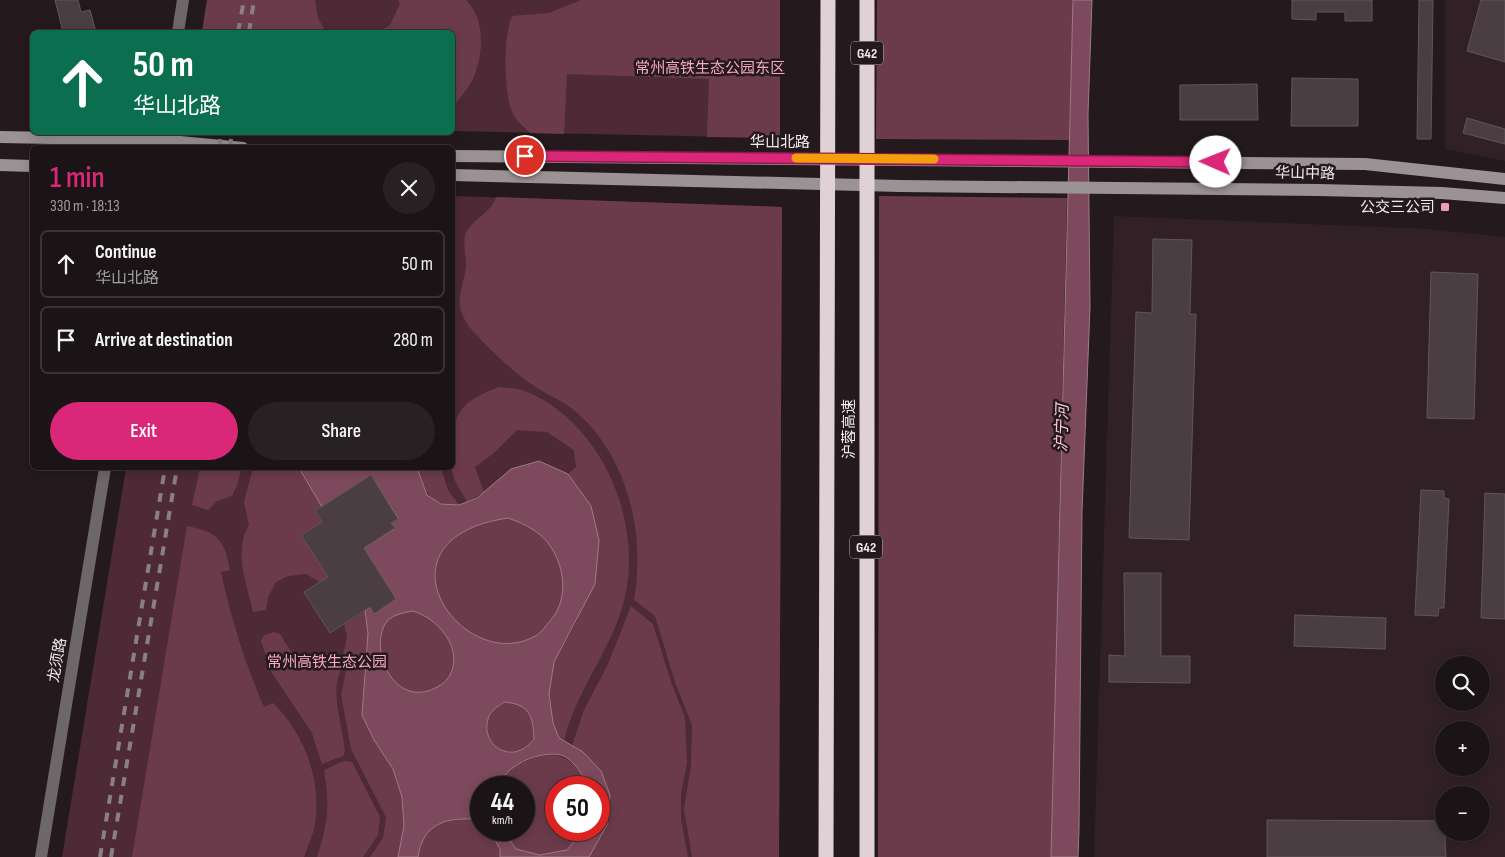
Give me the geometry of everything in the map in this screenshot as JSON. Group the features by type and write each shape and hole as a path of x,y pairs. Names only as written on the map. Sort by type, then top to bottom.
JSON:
{"highway":[{"name":"沪蓉高速","path":"826,857 828,0"},
{"name":"沪蓉高速","path":"867,0 867,857"}],"main road":[{"path":"0,137 159,140 212,145"},
{"name":"华山北路","path":"455,156 1108,160"},
{"name":"华山中路","path":"1108,160 1365,164 1505,179"},
{"path":"0,165 30,166"},
{"name":"华山中路","path":"455,175 1442,193 1505,198"}],"street":[{"path":"178,30 183,0"},
{"name":"龙须路","path":"41,857 105,470"}],"shaded area":[{"path":"1073,0 1092,0 1088,114 1090,307 1082,511 1079,829 1078,857 1051,857"},
{"path":"1445,0 1505,0 1505,161 1445,149"},
{"path":"1114,216 1427,229 1505,237 1505,857 1094,857"},
{"path":"539,461 568,474 591,506 599,540 595,584 554,662 549,694 553,723 559,738 583,752 601,771 603,776 583,776 578,768 566,757 552,754 533,757 524,761 504,776 470,776 470,819 456,819 440,824 433,828 423,839 418,857 398,857 404,826 402,797 393,769 374,740 362,715 368,633 365,611 370,607 374,614 396,599 364,548 394,529 391,523 398,518 371,476 322,507 300,470 418,470 427,495 441,504 459,505 477,498 511,469","holes":["508,518 532,529 551,547 557,559 563,585 562,598 557,610 537,635 509,643 482,638 458,623 442,601 435,576 442,551 465,531","412,611 421,614 439,627 446,635 451,644 453,665 450,675 443,684 420,692 408,690 397,684 389,674 383,662 381,636 385,624 390,618","504,702 519,705 528,712 531,717 534,739 525,748 515,752 506,752 492,742 488,734 487,724 490,714 495,709"]},
{"path":"495,841 511,841 516,849 540,855 567,850 574,841 598,841 589,857 500,857 500,849"}],"green space":[{"name":"常州高铁生态公园东区","path":"207,0 780,0 780,138 455,131 455,30 202,30"},
{"path":"207,0 315,0 318,18 325,30 202,30"},
{"path":"398,0 466,0 472,8 480,28 481,50 472,81 455,104 455,30 381,30 390,25 400,4"},
{"path":"581,0 780,0 780,138 707,137 709,79 567,74 564,134 530,133 514,116 508,95 505,66 507,38 512,16 549,13"},
{"path":"877,0 1073,0 1069,140 876,139"},
{"name":"常州高铁生态公园","path":"455,196 782,207 779,857 62,857 126,470 455,470"},
{"path":"879,196 1067,198 1051,857 878,857"},
{"path":"496,197 782,207 779,857 692,857 684,809 691,765 692,725 675,682 655,616 634,600 637,574 637,547 634,521 628,494 618,469 606,446 590,425 570,407 537,388 510,368 473,332 460,307 466,266 465,235 468,229 490,208"},
{"path":"499,387 515,389 525,391 552,406 576,426 595,450 611,478 622,508 628,539 629,571 624,601 611,636 576,705 564,741 559,738 553,723 549,694 554,662 577,621 591,506 568,474 576,467 574,450 547,432 517,430 494,453 475,467 484,492 467,502 455,481 452,470 455,470 455,423 463,408 483,394"},
{"path":"200,470 241,470 232,496 217,501 208,510 192,505"},
{"path":"252,470 300,470 322,507 322,522 301,535 328,577 320,582 306,574 288,576 276,582 268,597 266,610 253,612 242,557 244,535 249,525 244,502"},
{"path":"418,470 442,470 448,490 459,505 435,500 423,485"},
{"path":"508,518 532,529 551,547 557,559 563,585 562,598 557,610 542,630 537,635 509,644 482,638 458,623 442,601 435,576 442,552 465,531"},
{"path":"187,526 213,534 222,544 230,570 221,572 225,589 239,641 257,690 264,707 273,703 294,728 308,758 316,791 316,807 315,824 304,857 132,857"},
{"path":"631,606 653,624 671,682 685,718 687,763 681,794 681,819 688,857 589,857 594,841 610,841 610,776 598,776 583,752 572,746 584,710 608,664"},
{"path":"365,611 368,633 365,659 350,662 341,670 337,681 338,710 345,752 343,756 322,764 312,733 272,673 261,641 264,635 274,632 280,634 299,659 306,664 321,665 343,655 347,637 344,624"},
{"path":"412,611 430,619 439,626 451,644 453,654 453,665 447,680 436,688 420,692 408,690 397,684 383,662 381,649 381,636 387,621 397,615"},
{"path":"357,664 365,664 364,679 374,740 393,769 402,797 404,826 398,857 370,857 383,838 386,817 351,749 341,695 346,671"},
{"path":"504,701 519,705 531,717 534,738 525,747 515,751 506,751 498,748 488,734 487,724 490,714"},
{"path":"546,754 555,755 568,760 582,776 545,776 545,841 574,841 567,850 540,855 516,849 511,841 535,841 535,776 504,776 517,765"},
{"path":"344,761 352,762 380,817 378,835 363,857 317,857 324,834 327,814 324,770"},
{"path":"470,819 470,841 495,841 500,849 500,857 418,857 426,834 443,823"}],"building":[{"path":"55,0 78,0 81,12 90,10 95,30 62,30"},
{"path":"1292,0 1372,0 1372,21 1345,21 1345,12 1316,12 1316,20 1292,19"},
{"path":"1419,0 1433,0 1431,139 1417,139"},
{"path":"1481,0 1505,0 1505,62 1467,51"},
{"path":"1292,78 1358,79 1358,126 1291,126"},
{"path":"1257,84 1258,120 1180,120 1180,85"},
{"path":"1467,118 1505,129 1505,144 1463,133"},
{"path":"1153,239 1192,240 1190,314 1196,314 1189,540 1129,538 1136,312 1152,313"},
{"path":"1431,272 1478,274 1474,419 1427,418"},
{"path":"371,475 398,519 391,523 395,528 364,548 396,599 374,614 370,607 330,633 304,592 328,577 301,535 322,522 315,511"},
{"path":"1421,490 1444,491 1444,498 1449,499 1444,608 1439,608 1438,616 1415,615"},
{"path":"1485,493 1505,494 1505,619 1481,618"},
{"path":"1124,573 1161,573 1161,656 1190,656 1190,683 1109,682 1109,655 1125,656"},
{"path":"1295,615 1386,618 1385,649 1294,646"},
{"path":"1267,820 1435,821 1435,841 1445,841 1446,857 1267,857"}],"railway":[{"path":"238,30 244,0"},
{"path":"249,30 254,0"},
{"path":"220,145 221,135"},
{"path":"230,145 232,135"},
{"path":"100,857 165,470"},
{"path":"111,857 177,470"}],"slow traffic":[{"path":"796,158 934,159"}],"place":[{"name":"公交三公司","path":"1445,207"}],"route":[{"path":"525,156 1216,162"}],"water label":[{"name":"沪宁河","path":"1061,428"}]}
